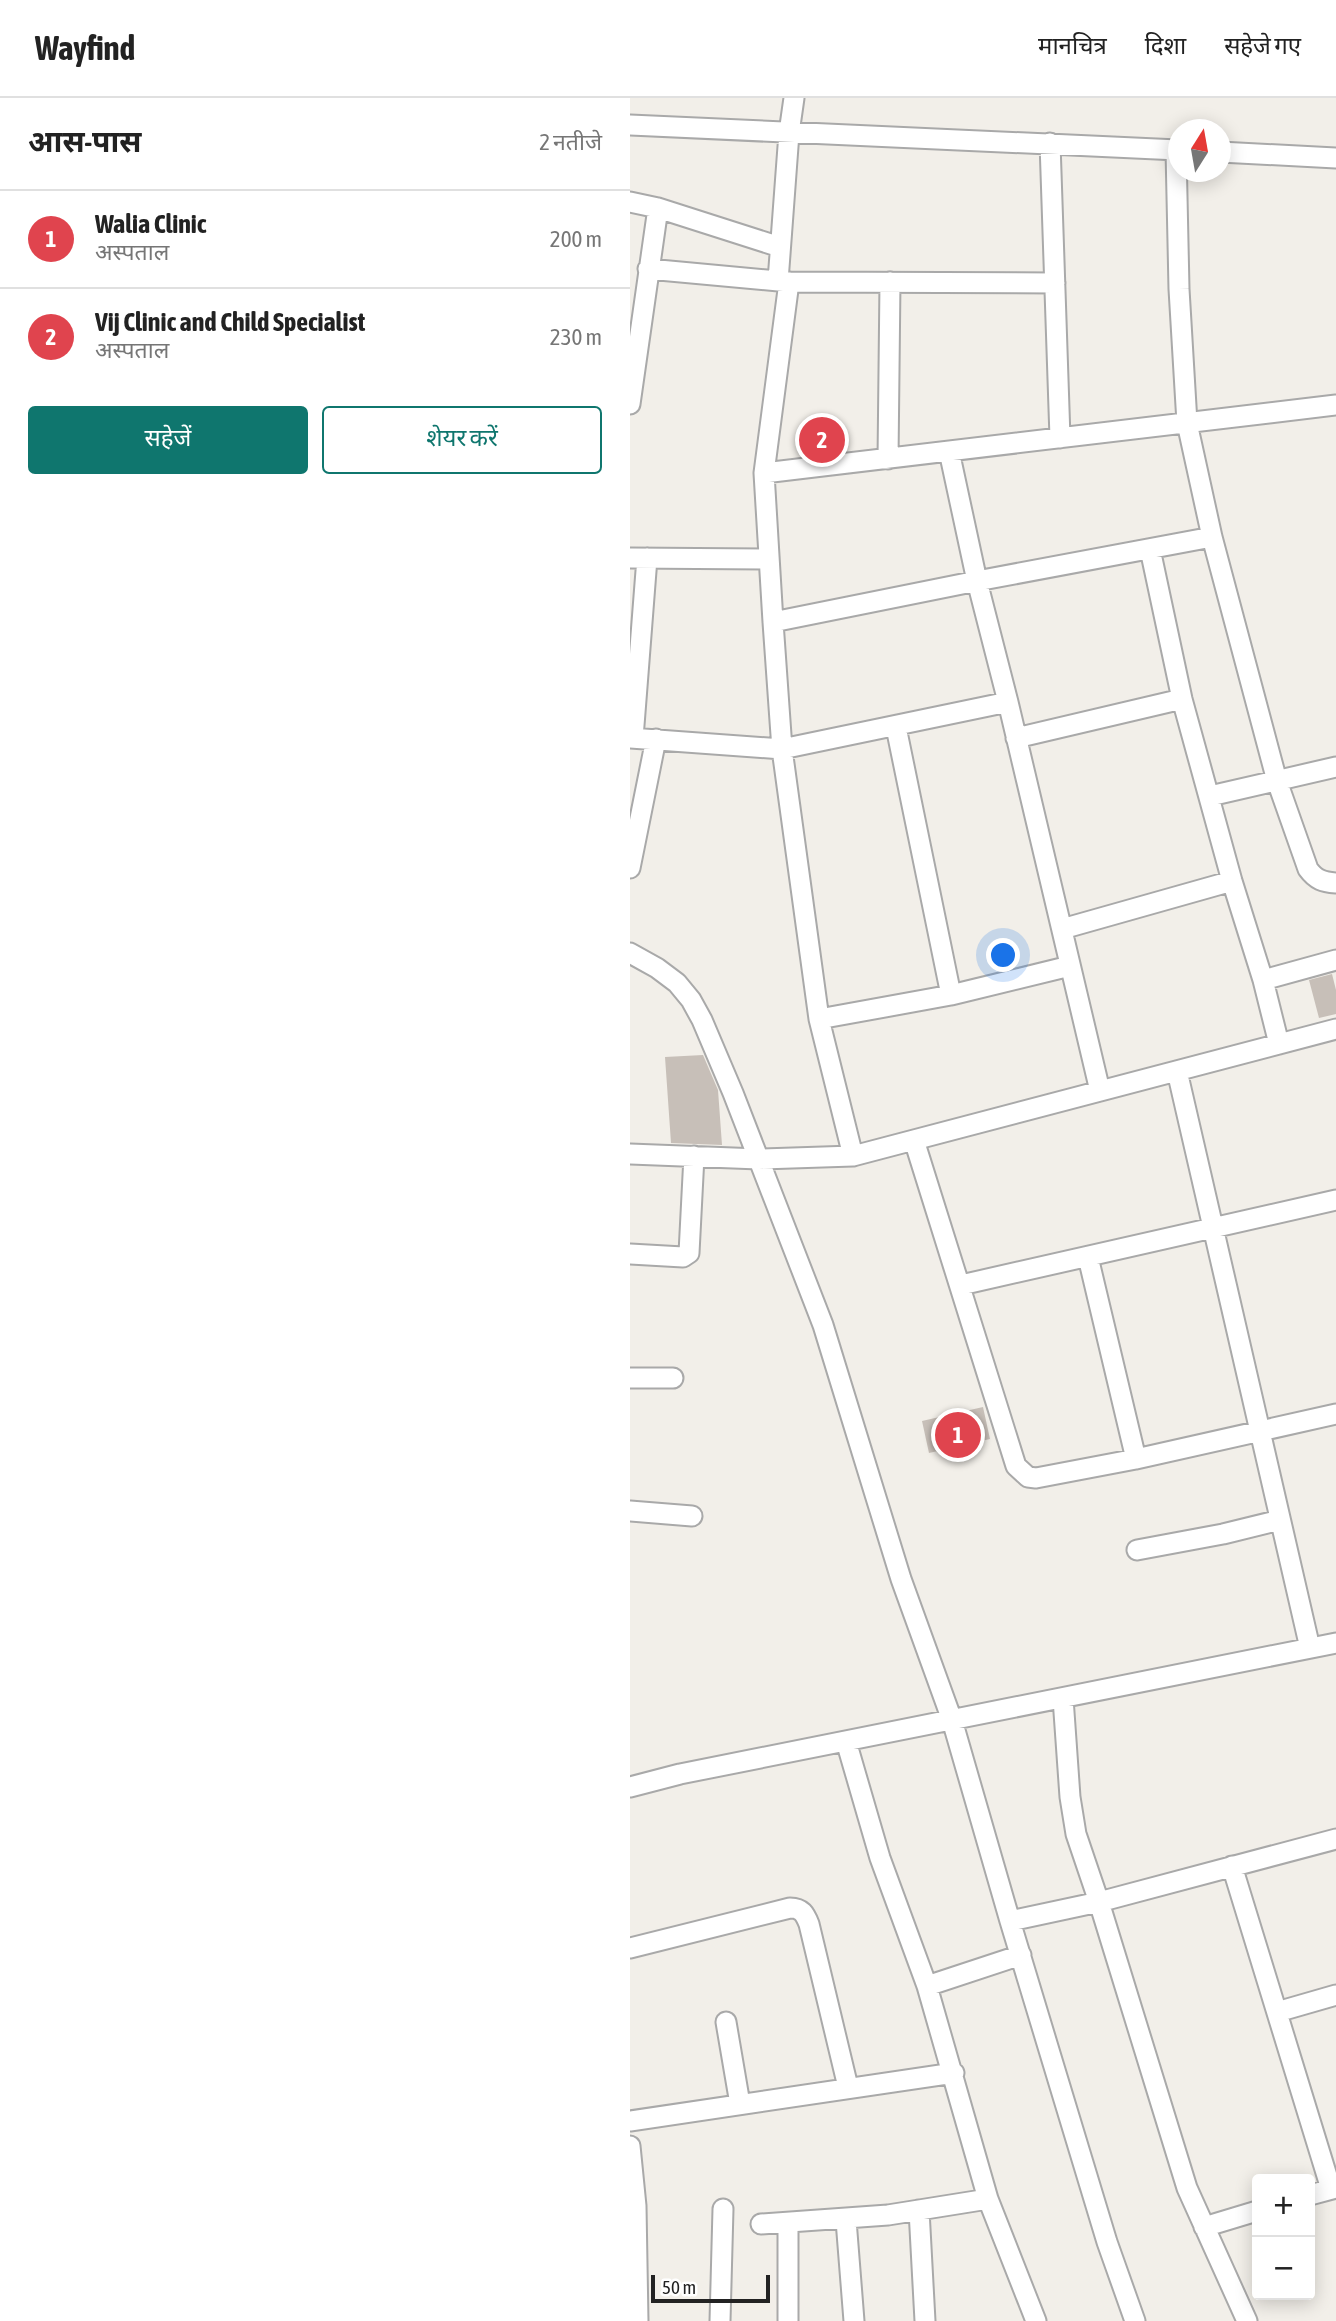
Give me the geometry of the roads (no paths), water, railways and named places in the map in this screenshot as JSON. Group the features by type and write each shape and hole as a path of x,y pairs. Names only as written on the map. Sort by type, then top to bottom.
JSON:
{"street":[{"path":"794,98 780,247 783,281 764,473 782,749 819,1019 853,1156"},
{"path":"630,125 1168,150"},
{"path":"1050,144 1060,438"},
{"path":"1231,153 1336,158"},
{"path":"1177,182 1179,289 1187,424 1212,537 1277,781 1308,869 1315,878 1325,883 1336,883"},
{"path":"630,202 659,208 780,247"},
{"path":"630,404 659,208"},
{"path":"648,269 783,281 1055,283"},
{"path":"888,459 890,282"},
{"path":"764,473 1336,405"},
{"path":"949,452 977,581 1100,1091"},
{"path":"773,622 1212,537"},
{"path":"1150,549 1182,699 1279,1044"},
{"path":"769,559 638,558 632,738 782,749 1008,702"},
{"path":"1016,738 1182,699"},
{"path":"896,727 951,995"},
{"path":"630,868 656,739"},
{"path":"1210,796 1336,767"},
{"path":"1062,929 1232,881"},
{"path":"630,953 677,983 702,1020 759,1159 822,1325 901,1579 952,1720 1107,2242 1135,2321"},
{"path":"1263,980 1336,960"},
{"path":"819,1019 951,995 1070,966"},
{"path":"630,1154 759,1159 853,1156 1336,1029"},
{"path":"1177,1071 1310,1648"},
{"path":"914,1140 1016,1466 1021,1473 1036,1478 1136,1460 1336,1414"},
{"path":"630,1254 683,1257 689,1253 694,1156"},
{"path":"961,1285 1336,1200"},
{"path":"1088,1257 1136,1460"},
{"path":"630,1378 673,1378"},
{"path":"630,1511 692,1516"},
{"path":"1137,1550 1280,1520"},
{"path":"630,1787 680,1774 1336,1643"},
{"path":"1063,1698 1070,1797 1076,1834 1187,2188 1247,2321"},
{"path":"846,1741 880,1858 927,1986 954,2073 988,2199 1036,2321"},
{"path":"1010,1921 1099,1902 1336,1839"},
{"path":"1232,1866 1334,2188 1315,2194"},
{"path":"630,1948 790,1908 799,1909 805,1914 809,1924 848,2088"},
{"path":"927,1986 1021,1955"},
{"path":"1277,2012 1336,1995"},
{"path":"726,2022 740,2104"},
{"path":"630,2121 954,2073"},
{"path":"630,2152 636,2206 638,2321"},
{"path":"761,2224 846,2220 988,2199"},
{"path":"720,2321 723,2208"},
{"path":"919,2210 925,2321"},
{"path":"1204,2227 1252,2213"},
{"path":"846,2220 854,2321"},
{"path":"788,2223 788,2321"}],"place":[{"name":"Vij Clinic and Child Specialist","path":"822,440"},
{"name":"Walia Clinic","path":"958,1435"}]}
